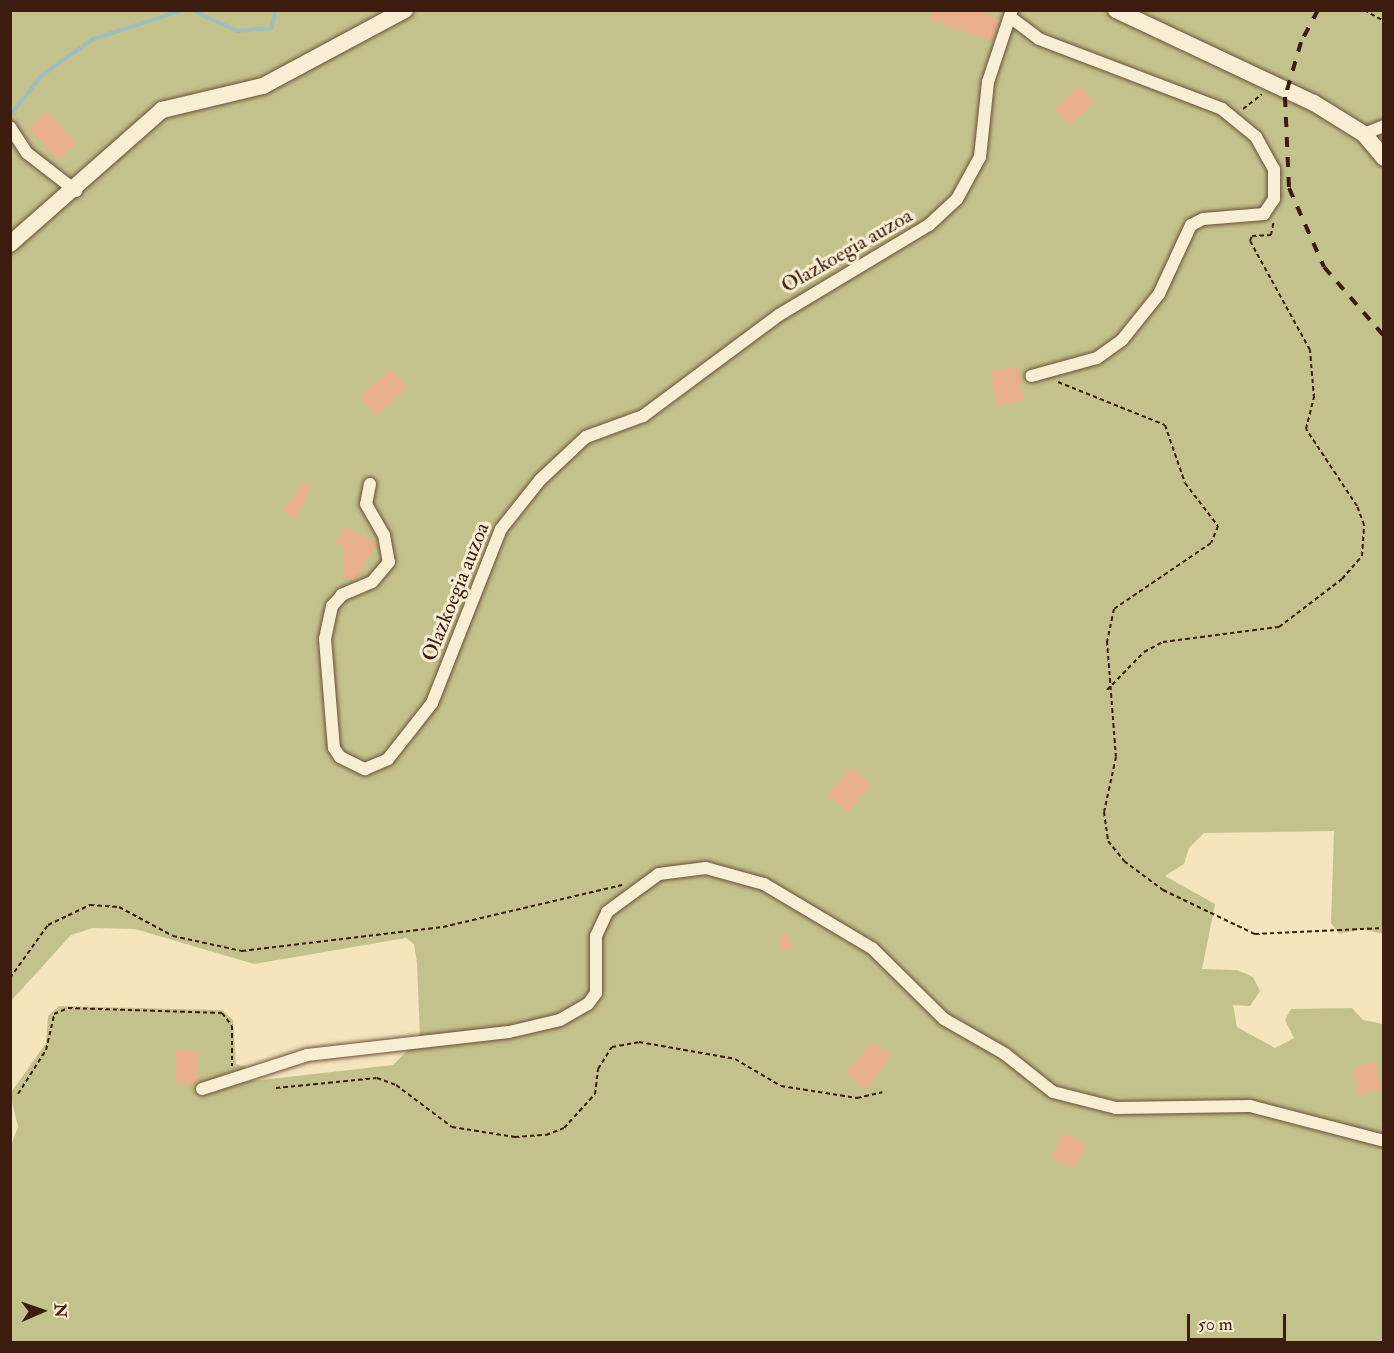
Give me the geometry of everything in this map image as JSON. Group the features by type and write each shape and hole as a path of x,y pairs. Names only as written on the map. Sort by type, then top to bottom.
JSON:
{"street":[{"path":"10,244 76,191 140,125 162,110 263,86 405,10"},
{"path":"1116,10 1261,77 1364,134 1383,158"},
{"name":"Olazkoegia auzoa","path":"370,484 366,504 384,535 388,562 372,582 342,595 332,606 325,639 334,748 340,757 365,769 388,759 432,703 501,529 540,480 586,437 643,416 779,315 929,225 957,200 980,157 988,82 1011,14 1039,39 1114,71 1191,94 1244,127 1272,160 1274,199"},
{"path":"1364,134 1383,126"},
{"path":"10,127 27,153 76,191"},
{"path":"1030,376 1097,358 1122,340 1159,294 1171,258 1191,225 1203,219 1264,214 1274,199"},
{"path":"202,1089 307,1055 509,1032 560,1020 588,1004 596,993 596,936 607,912 659,874 722,868 764,884 872,948 944,1019 1005,1054 1053,1092 1082,1102 1138,1109 1250,1106 1383,1141"}],"path":[{"path":"1364,10 1383,21"},
{"path":"1244,127 1243,110 1263,92 1261,77"},
{"path":"1107,690 1144,652 1163,642 1279,627 1342,579 1362,556 1364,525 1350,490 1306,429 1314,398 1310,350 1250,241 1252,236 1271,234 1274,199"},
{"path":"1048,371 1059,383 1165,425 1185,483 1218,526 1211,543 1118,603 1108,627 1107,690 1116,757 1105,830 1124,861 1163,890 1254,934 1383,928"},
{"path":"10,978 48,925 90,905 119,907 173,936 242,951 454,925 628,883"},
{"path":"18,1094 46,1050 54,1014 68,1008 222,1013 231,1026 236,1078"},
{"path":"276,1088 377,1078 396,1085 452,1127 515,1137 546,1135 564,1128 596,1094 598,1070 612,1047 639,1042 735,1059 781,1086 857,1098 882,1092"}],"shaded area":[{"path":"11,11 1383,11 1383,934 1362,929 1339,934 1331,923 1334,831 1204,833 1189,848 1184,864 1165,876 1215,904 1202,969 1237,970 1253,977 1260,991 1250,1006 1233,1005 1237,1027 1275,1048 1294,1038 1285,1020 1291,1009 1352,1008 1363,1020 1383,1024 1383,1342 11,1342 10,1148 18,1127 10,1094 46,1043 48,1016 59,1006 222,1010 233,1020 236,1064 247,1067 243,1082 393,1065 420,1038 417,963 414,944 406,938 254,964 135,929 93,928 71,935 11,1001"}],"building":[{"path":"933,10 979,10 1000,20 993,42 929,19"},
{"path":"1079,86 1094,102 1069,125 1054,109"},
{"path":"47,112 76,142 58,160 29,129"},
{"path":"1019,367 1024,401 996,405 991,371"},
{"path":"390,369 407,387 377,415 360,397"},
{"path":"305,481 311,485 296,519 283,511"},
{"path":"345,527 377,543 354,581 343,576 343,546 336,543"},
{"path":"851,768 871,785 848,812 828,796"},
{"path":"788,933 793,948 783,951 778,936"},
{"path":"872,1042 892,1054 866,1090 846,1073"},
{"path":"176,1050 198,1050 198,1083 176,1083"},
{"path":"1375,1062 1381,1089 1359,1094 1353,1067"},
{"path":"1063,1133 1087,1144 1075,1168 1052,1157"}],"waterway":[{"path":"12,113 41,76 93,39 183,10"},
{"path":"192,10 237,31 272,28 275,10"}],"railway":[{"path":"1318,10 1301,42 1285,97 1289,188 1324,267 1384,336"}]}
